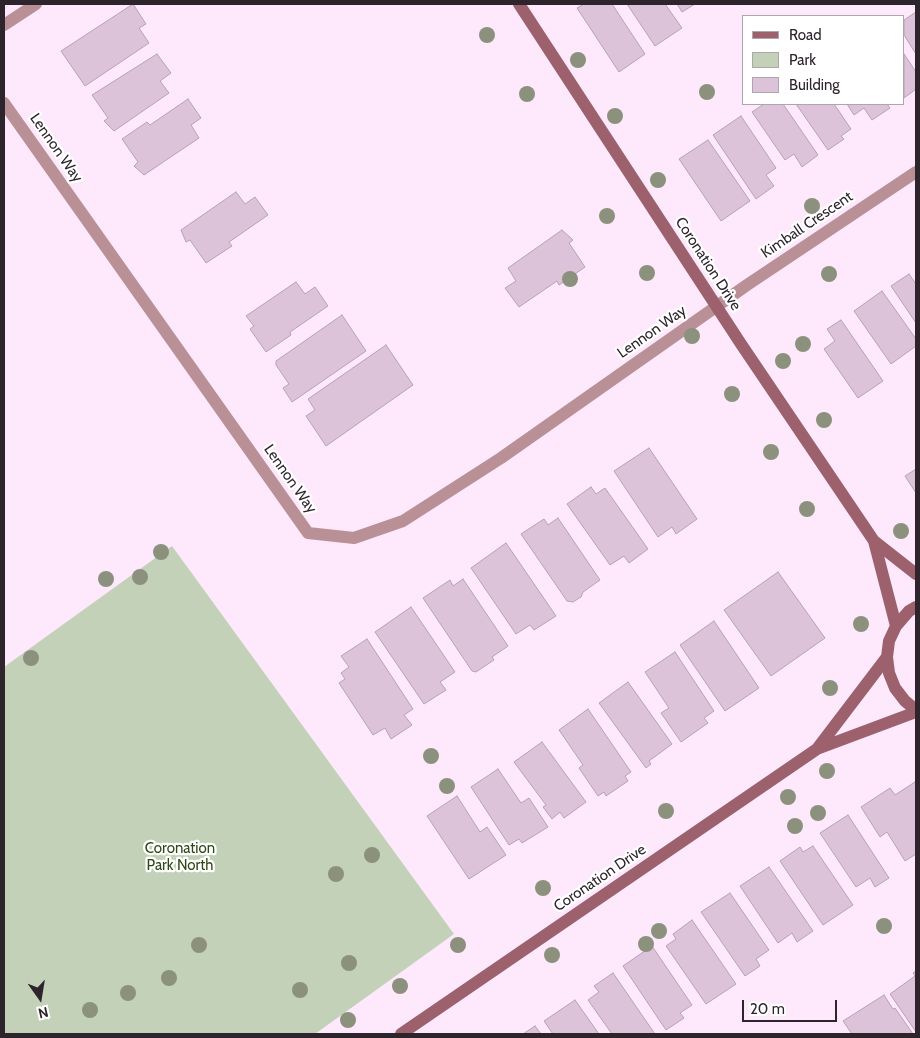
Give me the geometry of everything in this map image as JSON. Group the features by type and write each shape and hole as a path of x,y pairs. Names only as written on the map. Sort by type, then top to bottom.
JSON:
{"street":[{"path":"4,25 36,4"},
{"name":"Coronation Drive","path":"519,4 741,344 874,541 916,574"},
{"name":"Lennon Way","path":"4,103 308,533 354,538 402,521 501,458 717,307"},
{"name":"Kimball Crescent","path":"717,307 916,172"},
{"name":"Coronation Drive","path":"874,541 896,626"},
{"path":"916,607 896,626 890,641 887,657 888,673 895,688 904,701 916,711"},
{"name":"Coronation Drive","path":"817,749 887,657"},
{"name":"Coronation Drive","path":"401,1034 817,749 916,711"}],"green space":[{"name":"Coronation Park North","path":"172,546 454,934 315,1034 4,1034 4,667"}],"building":[{"path":"133,4 146,24 139,28 149,43 85,86 61,51"},
{"path":"584,4 612,4 645,54 619,72 577,8"},
{"path":"627,4 665,4 682,28 655,46"},
{"path":"677,4 695,4 682,12"},
{"path":"916,12 916,54 905,37 905,19"},
{"path":"157,54 171,73 160,81 169,93 114,131 104,121 108,118 92,95"},
{"path":"905,56 916,72 916,89 905,97"},
{"path":"188,99 201,118 191,125 199,138 144,175 134,166 138,162 122,139 147,122 150,125"},
{"path":"762,105 784,105 818,155 802,167 794,154 785,160 752,112"},
{"path":"797,105 835,105 851,129 841,136 844,139 828,150"},
{"path":"848,105 888,105 890,108 872,120 864,108 854,115"},
{"path":"741,116 776,168 766,175 774,186 756,199 713,135"},
{"path":"708,140 750,201 721,221 679,159"},
{"path":"236,192 245,204 255,197 268,215 229,242 232,246 206,263 190,240 186,242 181,230"},
{"path":"562,230 573,240 569,243 585,267 559,285 557,281 519,307 505,288 516,281 508,268"},
{"path":"909,274 916,284 916,323 891,286"},
{"path":"296,282 305,294 315,287 328,306 290,332 291,335 266,352 250,329 254,326 246,316"},
{"path":"882,291 916,339 916,346 891,364 854,311"},
{"path":"342,315 366,351 292,402 283,388 289,384 276,365 276,361"},
{"path":"841,320 883,381 858,398 824,349 835,341 827,329"},
{"path":"386,345 413,385 326,446 306,416 315,410 308,399"},
{"path":"649,448 697,519 676,534 672,527 658,537 614,471"},
{"path":"916,469 916,493 905,476"},
{"path":"591,487 596,494 605,488 648,549 629,563 624,556 610,565 567,504"},
{"path":"558,518 600,580 573,602 567,601 521,534 544,519 548,525"},
{"path":"506,543 556,616 534,630 530,625 516,634 471,568"},
{"path":"778,572 825,638 771,676 724,610"},
{"path":"463,579 508,646 492,657 494,660 476,672 472,671 423,598 450,580 453,586"},
{"path":"411,607 455,672 440,682 446,690 424,704 375,632"},
{"path":"714,621 759,688 725,711 680,645"},
{"path":"367,639 413,709 404,715 412,725 391,739 385,728 373,735 339,683 345,679 341,673 349,667 341,656"},
{"path":"675,652 714,711 704,718 708,723 681,742 661,713 669,708 645,672"},
{"path":"628,682 672,744 649,761 651,764 646,768 599,703"},
{"path":"588,709 631,772 625,776 628,781 606,796 604,792 598,796 579,768 583,765 559,730"},
{"path":"542,742 586,802 564,818 560,812 552,819 543,807 546,805 514,762"},
{"path":"498,769 521,803 529,798 548,827 522,843 519,839 509,845 471,787"},
{"path":"915,782 916,854 905,861 887,832 880,837 861,807 890,788 895,795"},
{"path":"457,796 480,832 487,827 506,855 469,879 427,816"},
{"path":"848,815 889,878 875,887 870,878 856,887 820,833"},
{"path":"813,846 853,905 823,925 780,861 800,847 803,852"},
{"path":"769,867 813,931 797,942 792,933 778,943 740,886"},
{"path":"730,893 769,950 756,959 760,966 745,976 701,912"},
{"path":"692,920 736,984 706,1004 666,946 676,939 673,934"},
{"path":"652,946 692,1005 680,1013 684,1018 666,1030 623,966"},
{"path":"916,971 916,1032 890,994 915,976 913,973"},
{"path":"613,973 655,1034 612,1034 588,1000 599,992 594,986"},
{"path":"884,995 913,1034 852,1034 843,1021"},
{"path":"575,1000 599,1034 553,1034 544,1021"},
{"path":"535,1026 541,1034 523,1034"}]}
